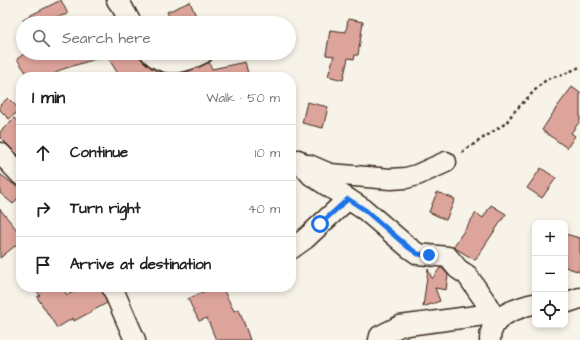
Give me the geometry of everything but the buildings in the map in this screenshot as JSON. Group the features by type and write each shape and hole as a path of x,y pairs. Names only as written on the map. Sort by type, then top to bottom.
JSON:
{"street":[{"path":"117,0 127,16"},
{"path":"160,60 170,63 189,60"},
{"path":"0,153 16,170"},
{"path":"296,159 330,174 391,179 406,178 417,175 446,162"},
{"path":"296,160 311,175 365,210 418,254 448,257 458,269 467,275 494,317 490,340"},
{"path":"296,245 305,239 348,199"},
{"path":"114,292 135,340"},
{"path":"568,303 580,298"},
{"path":"379,340 380,336 400,326 494,317 532,305"}],"path":[{"path":"446,162 506,123 513,113 550,78 562,75 580,67"}],"route":[{"path":"320,224 348,199 365,210 418,254 429,255"}]}
